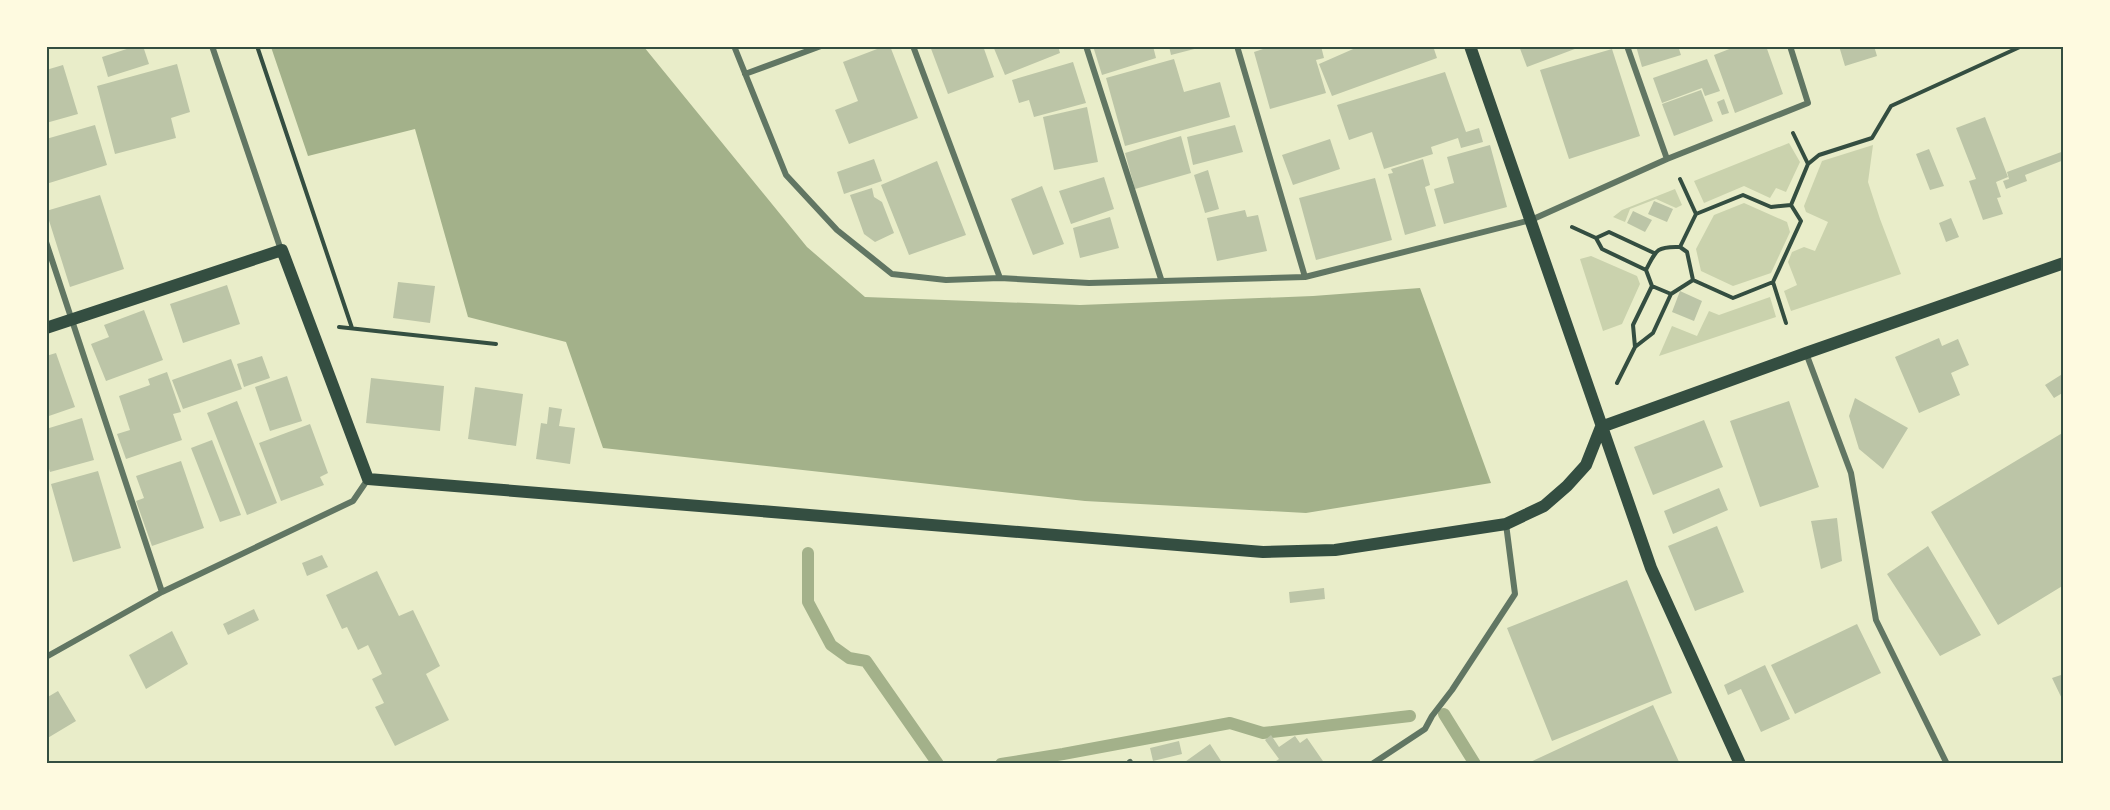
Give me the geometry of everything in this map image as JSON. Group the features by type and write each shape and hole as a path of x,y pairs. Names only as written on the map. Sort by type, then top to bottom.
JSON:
{"main road":[{"path":"1470,46 1651,568 1740,764"},
{"path":"46,328 282,250 368,479 1263,552 1335,550 1506,524 1544,506 1567,486 1586,465 1601,427 1806,352 2064,263"}],"street":[{"path":"212,46 282,250"},
{"path":"734,46 786,175 837,230 892,274 946,280 1000,278 1089,282 1305,277 1533,226 1667,159 1808,103 1790,46"},
{"path":"745,74 821,46"},
{"path":"913,46 1000,278"},
{"path":"1086,46 1161,279"},
{"path":"1237,46 1305,277"},
{"path":"1627,46 1667,159"},
{"path":"46,242 162,592"},
{"path":"1806,352 1851,473 1876,620 1947,764"},
{"path":"46,657 162,592 353,501 368,479"},
{"path":"1372,764 1425,729 1515,594 1506,524"}],"path":[{"path":"257,46 352,328"},
{"path":"1791,205 1808,164 1819,155 1872,138 1891,106 2022,46"},
{"path":"1796,138 1808,164"},
{"path":"1682,182 1696,214"},
{"path":"1680,247 1696,214 1743,195 1772,207 1791,205"},
{"path":"1786,323 1773,282 1801,220 1791,205"},
{"path":"1569,226 1596,238 1602,249 1646,270 1652,285 1671,294"},
{"path":"1596,238 1609,232 1654,253"},
{"path":"1646,270 1654,253 1664,246 1680,247 1687,252 1693,280"},
{"path":"1693,280 1732,298 1773,282"},
{"path":"1617,383 1635,347 1653,333 1671,294 1693,280"},
{"path":"1635,347 1633,325 1652,285"},
{"path":"312,333 338,327 496,344"}],"shaded area":[{"path":"271,47 644,47 807,247 865,297 1080,305 1313,296 1420,288 1491,483 1306,513 1085,501 603,448 566,342 468,317 415,129 308,156"},
{"path":"1789,143 1800,162 1786,192 1776,188 1770,198 1744,186 1704,203 1694,181"},
{"path":"1873,145 1868,182 1901,274 1791,311 1784,291 1797,285 1788,262 1792,252 1804,247 1815,251 1828,222 1806,212 1804,206 1822,161"},
{"path":"1675,189 1682,205 1676,208 1656,199 1630,209 1625,222 1613,217 1622,210"},
{"path":"1744,203 1787,222 1790,232 1771,273 1733,286 1701,271 1696,249 1714,215"},
{"path":"1591,256 1637,276 1640,284 1622,324 1603,331 1580,259"},
{"path":"1770,297 1776,317 1659,356 1672,326 1697,336 1709,311 1719,315"}],"building":[{"path":"136,46 143,46 149,64 108,77 102,57"},
{"path":"890,46 918,118 849,144 835,110 858,101 843,62"},
{"path":"930,46 983,46 994,77 948,94"},
{"path":"993,46 1058,46 1060,53 1005,75"},
{"path":"1093,46 1153,46 1156,58 1102,75"},
{"path":"1169,46 1202,46 1202,47 1171,55"},
{"path":"1272,46 1321,46 1324,58 1316,60 1326,93 1270,109 1254,52"},
{"path":"1360,46 1433,46 1437,58 1332,96 1319,64"},
{"path":"1519,46 1580,46 1580,47 1527,67"},
{"path":"1636,46 1678,46 1681,55 1642,67"},
{"path":"1737,46 1766,46 1783,94 1735,113 1714,55"},
{"path":"1839,46 1874,46 1877,56 1845,66"},
{"path":"1612,49 1640,136 1569,159 1540,70"},
{"path":"1174,59 1184,92 1220,82 1230,117 1125,146 1106,78"},
{"path":"1707,59 1720,91 1705,96 1702,88 1662,103 1653,78"},
{"path":"1073,62 1086,103 1034,117 1029,100 1019,103 1012,80"},
{"path":"177,64 190,112 171,118 176,138 115,154 97,86"},
{"path":"63,65 78,114 46,123 46,70"},
{"path":"1445,72 1466,132 1479,128 1483,142 1461,148 1458,138 1431,147 1433,154 1384,169 1372,132 1349,140 1337,105"},
{"path":"1701,90 1713,121 1674,136 1662,104"},
{"path":"1724,99 1729,113 1722,115 1717,102"},
{"path":"1087,107 1098,162 1054,170 1043,117"},
{"path":"1985,117 2008,177 1996,182 2001,197 1997,198 2003,214 1983,220 1969,181 1976,179 1956,128"},
{"path":"95,125 107,165 46,184 46,139"},
{"path":"1235,125 1243,152 1193,165 1187,137"},
{"path":"1181,136 1191,173 1135,189 1125,153"},
{"path":"1330,139 1340,169 1293,185 1282,155"},
{"path":"1490,145 1507,207 1444,224 1434,189 1454,183 1447,157"},
{"path":"1929,149 1944,186 1930,190 1916,154"},
{"path":"2064,151 2064,160 2025,175 2027,181 2006,189 2003,181 2009,179 2007,172"},
{"path":"874,159 882,181 844,194 837,172"},
{"path":"1423,159 1430,185 1425,187 1436,226 1405,235 1388,174 1393,173 1391,169"},
{"path":"937,161 966,235 909,255 881,185"},
{"path":"1208,170 1219,209 1205,213 1194,175"},
{"path":"1104,177 1114,209 1071,224 1059,191"},
{"path":"1375,178 1392,240 1316,260 1299,198"},
{"path":"1042,186 1064,244 1033,255 1011,199"},
{"path":"872,188 874,197 882,202 894,233 875,242 864,234 850,195"},
{"path":"100,195 124,269 70,287 46,211"},
{"path":"1654,201 1673,209 1667,222 1648,214"},
{"path":"1245,210 1247,217 1258,215 1267,251 1217,261 1207,218"},
{"path":"1633,211 1652,220 1645,232 1627,223"},
{"path":"1110,217 1119,248 1080,258 1073,228"},
{"path":"1951,218 1959,237 1946,242 1939,223"},
{"path":"398,282 435,286 430,323 393,318"},
{"path":"227,285 240,324 183,343 170,304"},
{"path":"1680,291 1702,301 1694,321 1672,312"},
{"path":"144,310 163,360 106,381 91,344 109,337 104,325"},
{"path":"1939,338 1942,346 1958,339 1969,365 1951,373 1960,395 1919,413 1895,357"},
{"path":"56,353 75,407 46,417 46,356"},
{"path":"262,356 270,378 244,387 237,364"},
{"path":"231,359 242,389 183,409 172,380"},
{"path":"167,372 181,412 173,414 182,440 126,459 117,434 130,430 119,396 150,385 148,379"},
{"path":"2064,373 2064,392 2054,398 2045,385"},
{"path":"287,376 302,421 270,431 255,387"},
{"path":"371,378 444,386 440,431 366,423"},
{"path":"475,387 523,394 516,446 468,439"},
{"path":"1855,398 1908,428 1883,469 1859,449 1849,416"},
{"path":"237,401 277,503 247,515 207,413"},
{"path":"1789,401 1819,487 1760,507 1730,421"},
{"path":"549,407 562,409 559,426 575,428 570,464 536,459 541,423 547,424"},
{"path":"82,418 94,460 50,472 46,459 46,429"},
{"path":"1704,420 1723,467 1653,495 1634,447"},
{"path":"310,424 328,473 320,477 324,485 281,501 259,443"},
{"path":"2064,432 2064,585 1998,625 1931,512"},
{"path":"212,440 241,515 220,522 191,448"},
{"path":"181,461 204,528 152,546 136,501 144,498 136,476"},
{"path":"98,471 121,548 73,562 51,484"},
{"path":"1719,488 1728,510 1673,534 1664,511"},
{"path":"1837,518 1842,561 1821,569 1811,521"},
{"path":"1717,526 1744,592 1695,611 1668,546"},
{"path":"1928,546 1981,635 1940,656 1887,574"},
{"path":"322,555 328,567 307,576 302,563"},
{"path":"377,571 399,616 413,610 440,666 426,674 449,720 395,746 375,707 384,703 372,679 382,674 368,645 358,650 347,627 342,629 326,595"},
{"path":"1627,580 1672,693 1552,741 1507,628"},
{"path":"1324,588 1325,599 1290,603 1289,592"},
{"path":"254,609 259,620 228,635 223,624"},
{"path":"1857,624 1881,673 1795,714 1771,665"},
{"path":"172,631 188,664 146,689 129,655"},
{"path":"1765,665 1790,719 1761,732 1741,689 1728,695 1724,685"},
{"path":"2064,674 2064,703 2052,678"},
{"path":"58,691 76,721 46,739 46,698"},
{"path":"1653,705 1680,764 1526,764"},
{"path":"1271,735 1279,747 1295,736 1300,743 1307,738 1325,764 1277,764 1276,761 1279,759 1265,740"},
{"path":"1179,741 1182,754 1153,761 1150,748"},
{"path":"1210,744 1223,764 1182,764"}],"waterway":[{"path":"808,553 808,602 831,645 849,658 866,661 938,764"},
{"path":"1444,714 1475,764"},
{"path":"1001,764 1230,723 1263,733 1410,716"}]}
